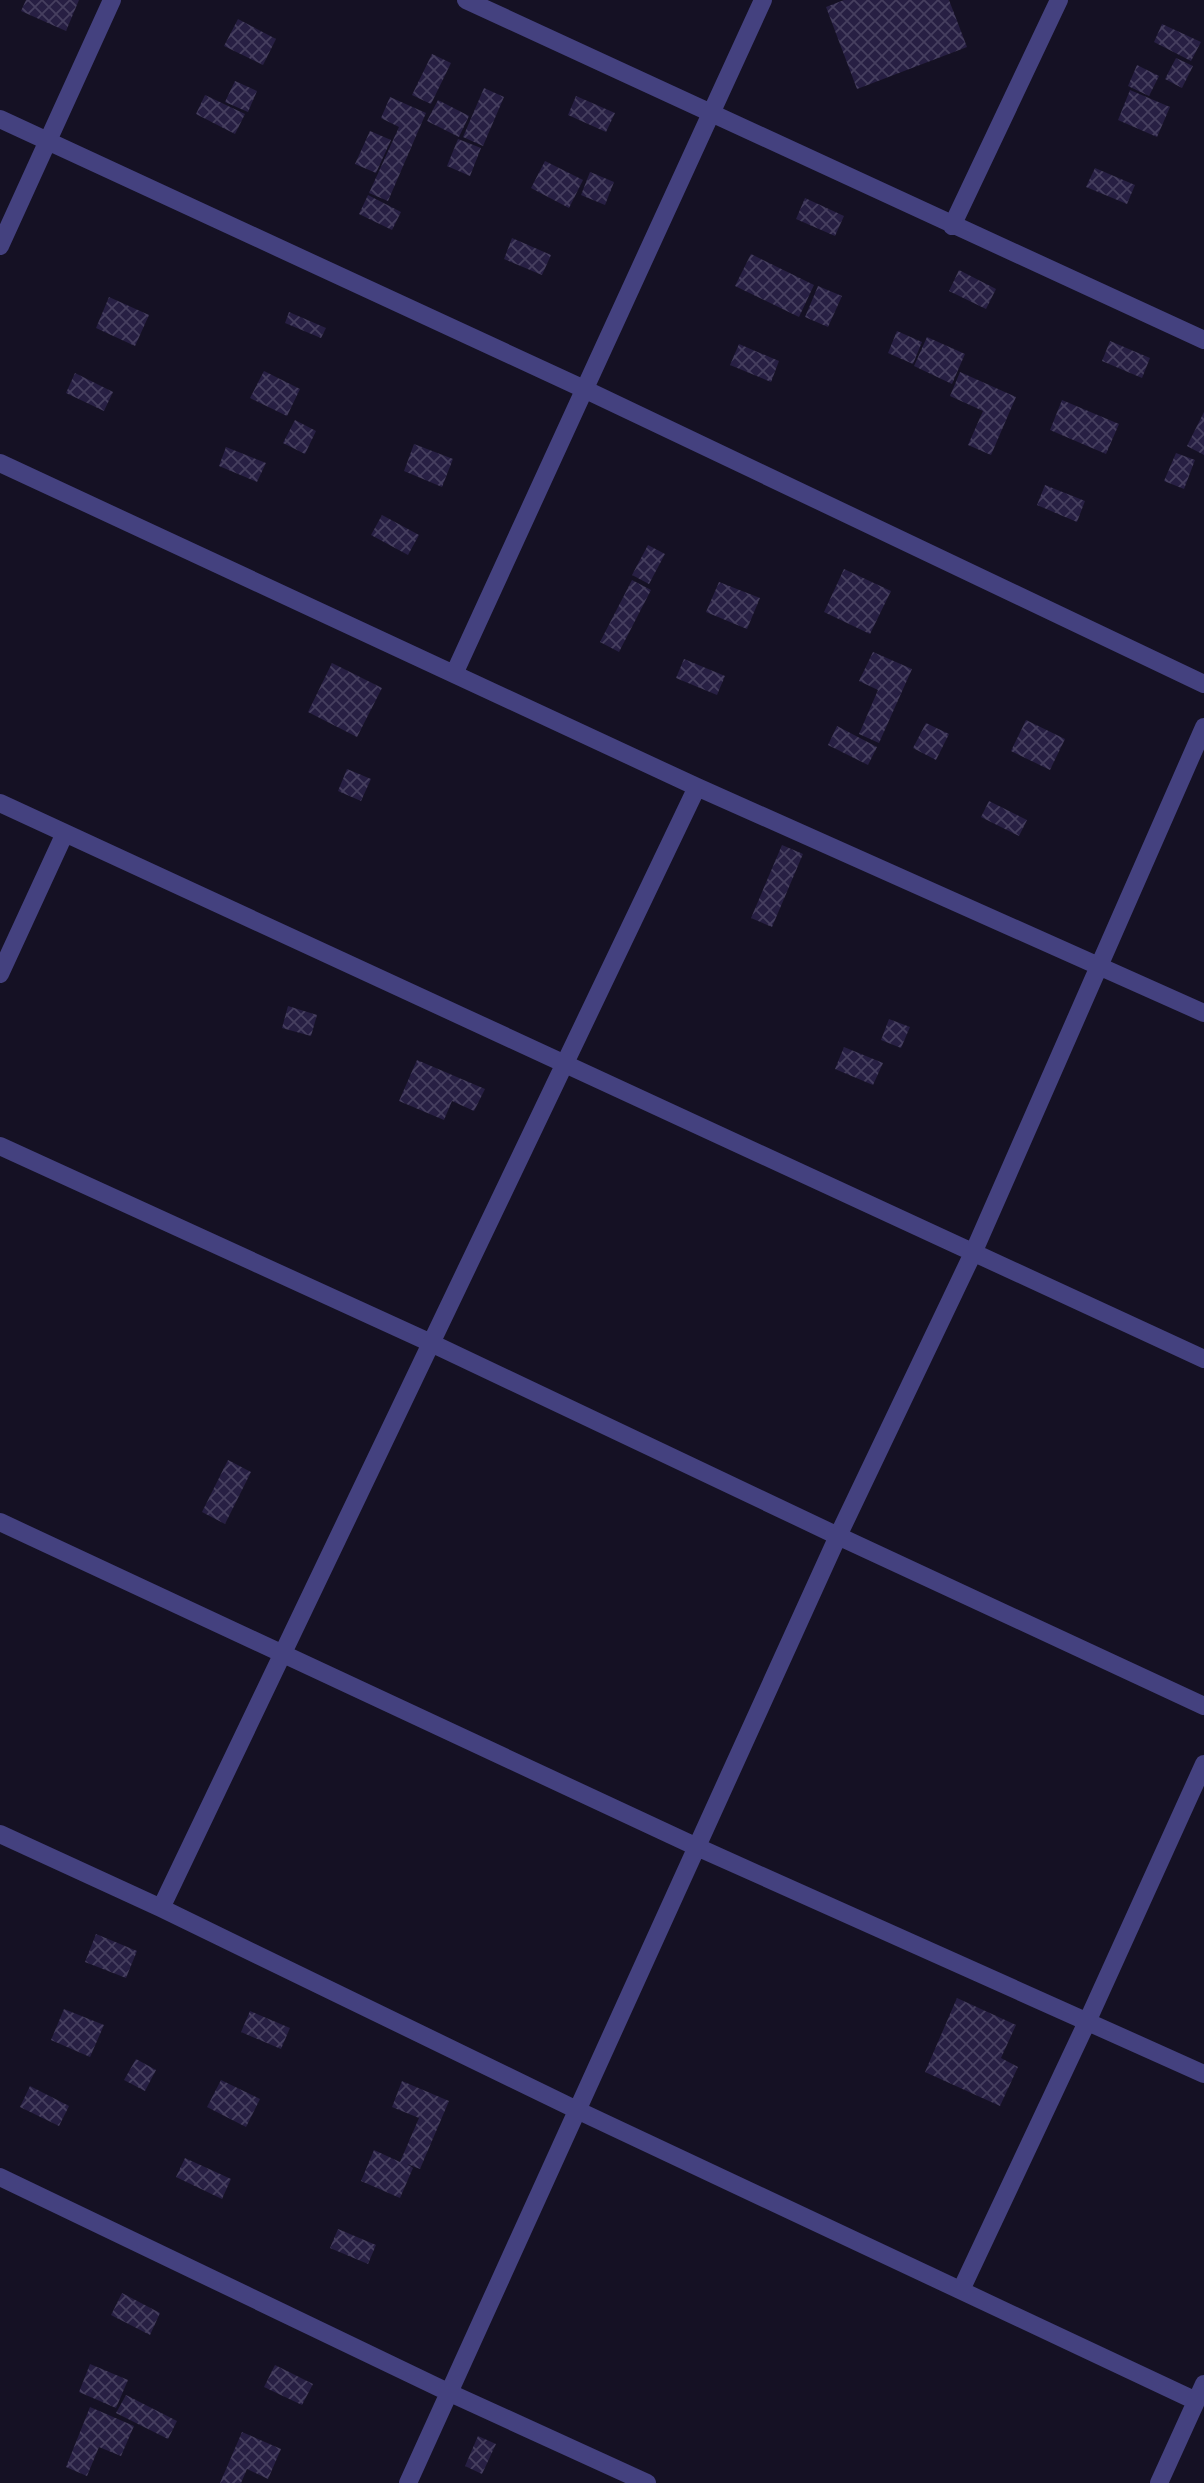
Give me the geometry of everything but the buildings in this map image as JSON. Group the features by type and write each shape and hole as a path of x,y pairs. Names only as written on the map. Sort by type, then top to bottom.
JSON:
{"street":[{"path":"0,246 112,0"},
{"path":"466,0 1204,340"},
{"path":"454,674 763,0"},
{"path":"952,226 1059,0"},
{"path":"0,119 584,389 1204,684"},
{"path":"0,463 697,787 1204,1013"},
{"path":"408,2483 838,1536 974,1251 1204,727"},
{"path":"160,1908 697,787"},
{"path":"0,803 1204,1359"},
{"path":"0,974 65,833"},
{"path":"0,1146 431,1343 1204,1706"},
{"path":"0,1522 697,1847 1204,2074"},
{"path":"961,2290 1204,1764"},
{"path":"0,1834 961,2290 1200,2392 1159,2483"},
{"path":"0,2177 450,2393 647,2483"}]}
